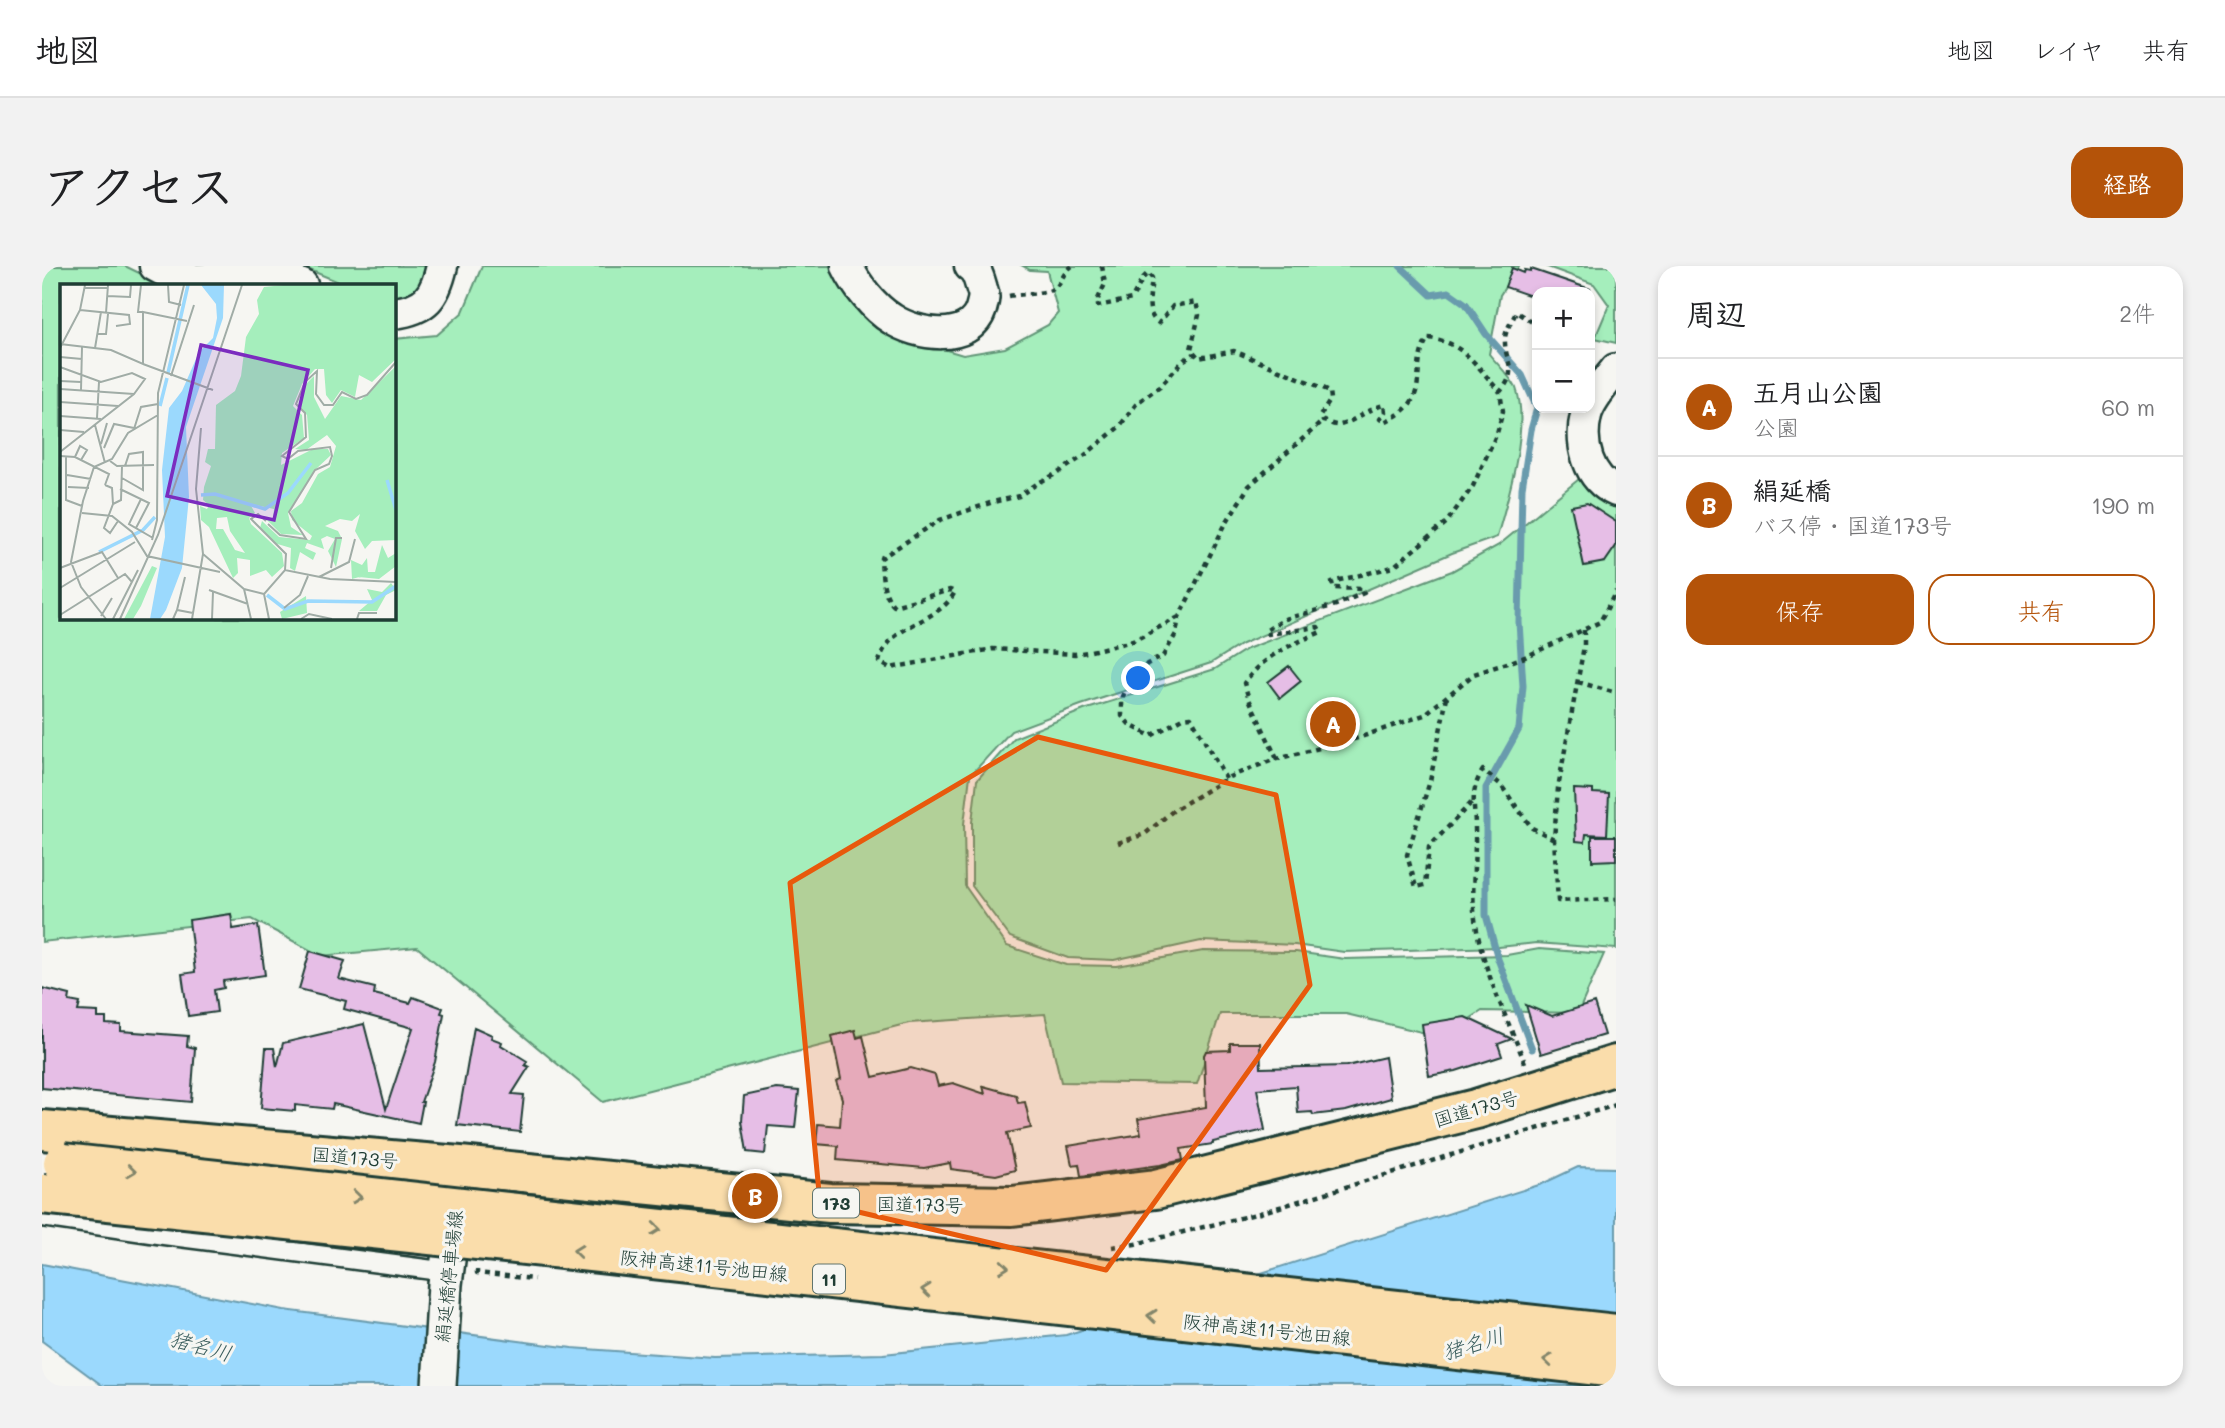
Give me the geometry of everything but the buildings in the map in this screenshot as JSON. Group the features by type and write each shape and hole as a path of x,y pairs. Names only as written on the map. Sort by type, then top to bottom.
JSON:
{"highway":[{"name":"国道173号","path":"42,1130 460,1166 830,1203 1012,1206 1156,1189 1476,1110 1616,1065"},
{"name":"阪神高速11号池田線","path":"52,1179 1616,1334"},
{"name":"阪神高速11号池田線","path":"52,1179 600,1253 1616,1368"}],"main road":[{"name":"絹延橋停車場線","path":"439,1386 439,1277 460,1166"}],"street":[{"path":"155,266 186,279 205,281 244,273 272,273 300,284"},
{"path":"396,313 420,307 430,299 442,266"},
{"path":"848,266 867,296 892,319 923,332 960,332 979,317 985,296 975,270 970,266"},
{"path":"1616,369 1586,414 1584,437 1587,460 1603,486 1616,491"},
{"path":"42,1217 439,1277"}],"path":[{"path":"985,296 999,298 1051,291 1057,287 1065,271 1072,266"},
{"path":"1101,266 1105,284 1098,299 1098,306 1132,299 1143,278 1149,273 1152,278 1150,310 1153,320 1159,323 1173,306 1196,302 1199,314 1191,349 1194,354 1199,358 1234,351 1330,391 1331,399 1320,416 1322,421"},
{"path":"1500,393 1509,382 1511,370 1505,337 1516,312 1532,323"},
{"path":"1277,759 1244,683 1256,667 1275,653 1321,632 1318,627 1268,634 1265,631 1285,619 1336,605 1364,593 1362,589 1333,588 1332,582 1393,567 1446,523 1473,486 1497,433 1503,411 1500,393 1462,350 1444,339 1428,338 1422,346 1418,389 1403,414 1384,422 1380,419 1385,412 1384,405 1370,408 1341,425 1322,421"},
{"path":"1179,617 1133,641 1075,654 993,649 890,668 879,662 883,648 890,639 910,625 931,617 955,592 950,590 894,606 888,601 882,578 881,558 887,552 940,520 1019,496 1058,473 1119,427 1137,403 1160,386 1184,360 1194,354"},
{"path":"1226,779 1191,717 1183,718 1151,736 1130,725 1122,716 1122,699 1126,689 1147,664 1163,656 1176,634 1179,617 1226,523 1250,486 1322,421"},
{"path":"1118,843 1145,834 1174,810 1226,779 1277,759 1402,724 1424,715 1474,674 1525,657 1600,622 1616,591"},
{"path":"1584,629 1584,646 1558,789 1554,839 1558,901 1616,899"},
{"path":"1578,682 1616,693"},
{"path":"1447,696 1430,781 1407,855 1416,887 1425,884 1429,847 1473,801"},
{"path":"1527,1067 1487,969 1476,924 1473,801 1475,783 1483,771 1500,784 1532,828 1554,839"}],"highlighted area":[{"path":"1038,737 1276,795 1310,985 1106,1270 820,1203 790,883"}],"green space":[{"path":"42,266 125,266 162,284 60,284 60,620 396,620 396,339 437,335 463,312 482,266 832,266 844,286 923,343 963,355 1005,348 1048,325 1058,313 1047,271 1030,270 1023,266 1519,266 1500,295 1489,354 1516,388 1520,404 1516,462 1497,537 1452,553 1242,644 1211,663 1011,731 970,776 964,824 965,886 1007,946 1066,965 1117,966 1203,951 1296,952 1345,959 1507,955 1539,949 1604,954 1578,1013 1482,1011 1442,1037 1346,1014 1220,1014 1197,1084 1061,1082 1045,1014 909,1023 603,1102 417,947 321,956 252,919 42,942"},
{"path":"300,266 430,266 418,290 396,298 396,284 344,284"},
{"path":"1545,266 1616,266 1616,343 1595,338 1609,305 1594,284"},
{"path":"1585,474 1616,505 1616,949 1536,943 1499,947 1344,952 1295,945 1201,941 1114,960 1068,958 1010,937 972,886 972,822 977,780 1014,738 1084,710 1215,669 1247,649 1452,571 1499,545"}],"water":[{"name":"猪名川","path":"1578,1167 1616,1168 1616,1386 103,1386 42,1341 42,1264 284,1310 572,1348 715,1358 883,1354 1066,1335 1542,1184"}],"waterway":[{"path":"1400,266 1431,295 1449,292 1466,304 1486,334 1522,375 1537,408 1522,488 1519,622 1523,686 1519,729 1486,788 1486,915 1498,959 1532,1049"}],"place":[{"name":"五月山公園","path":"1333,724"},
{"name":"絹延橋","path":"755,1196"}]}
